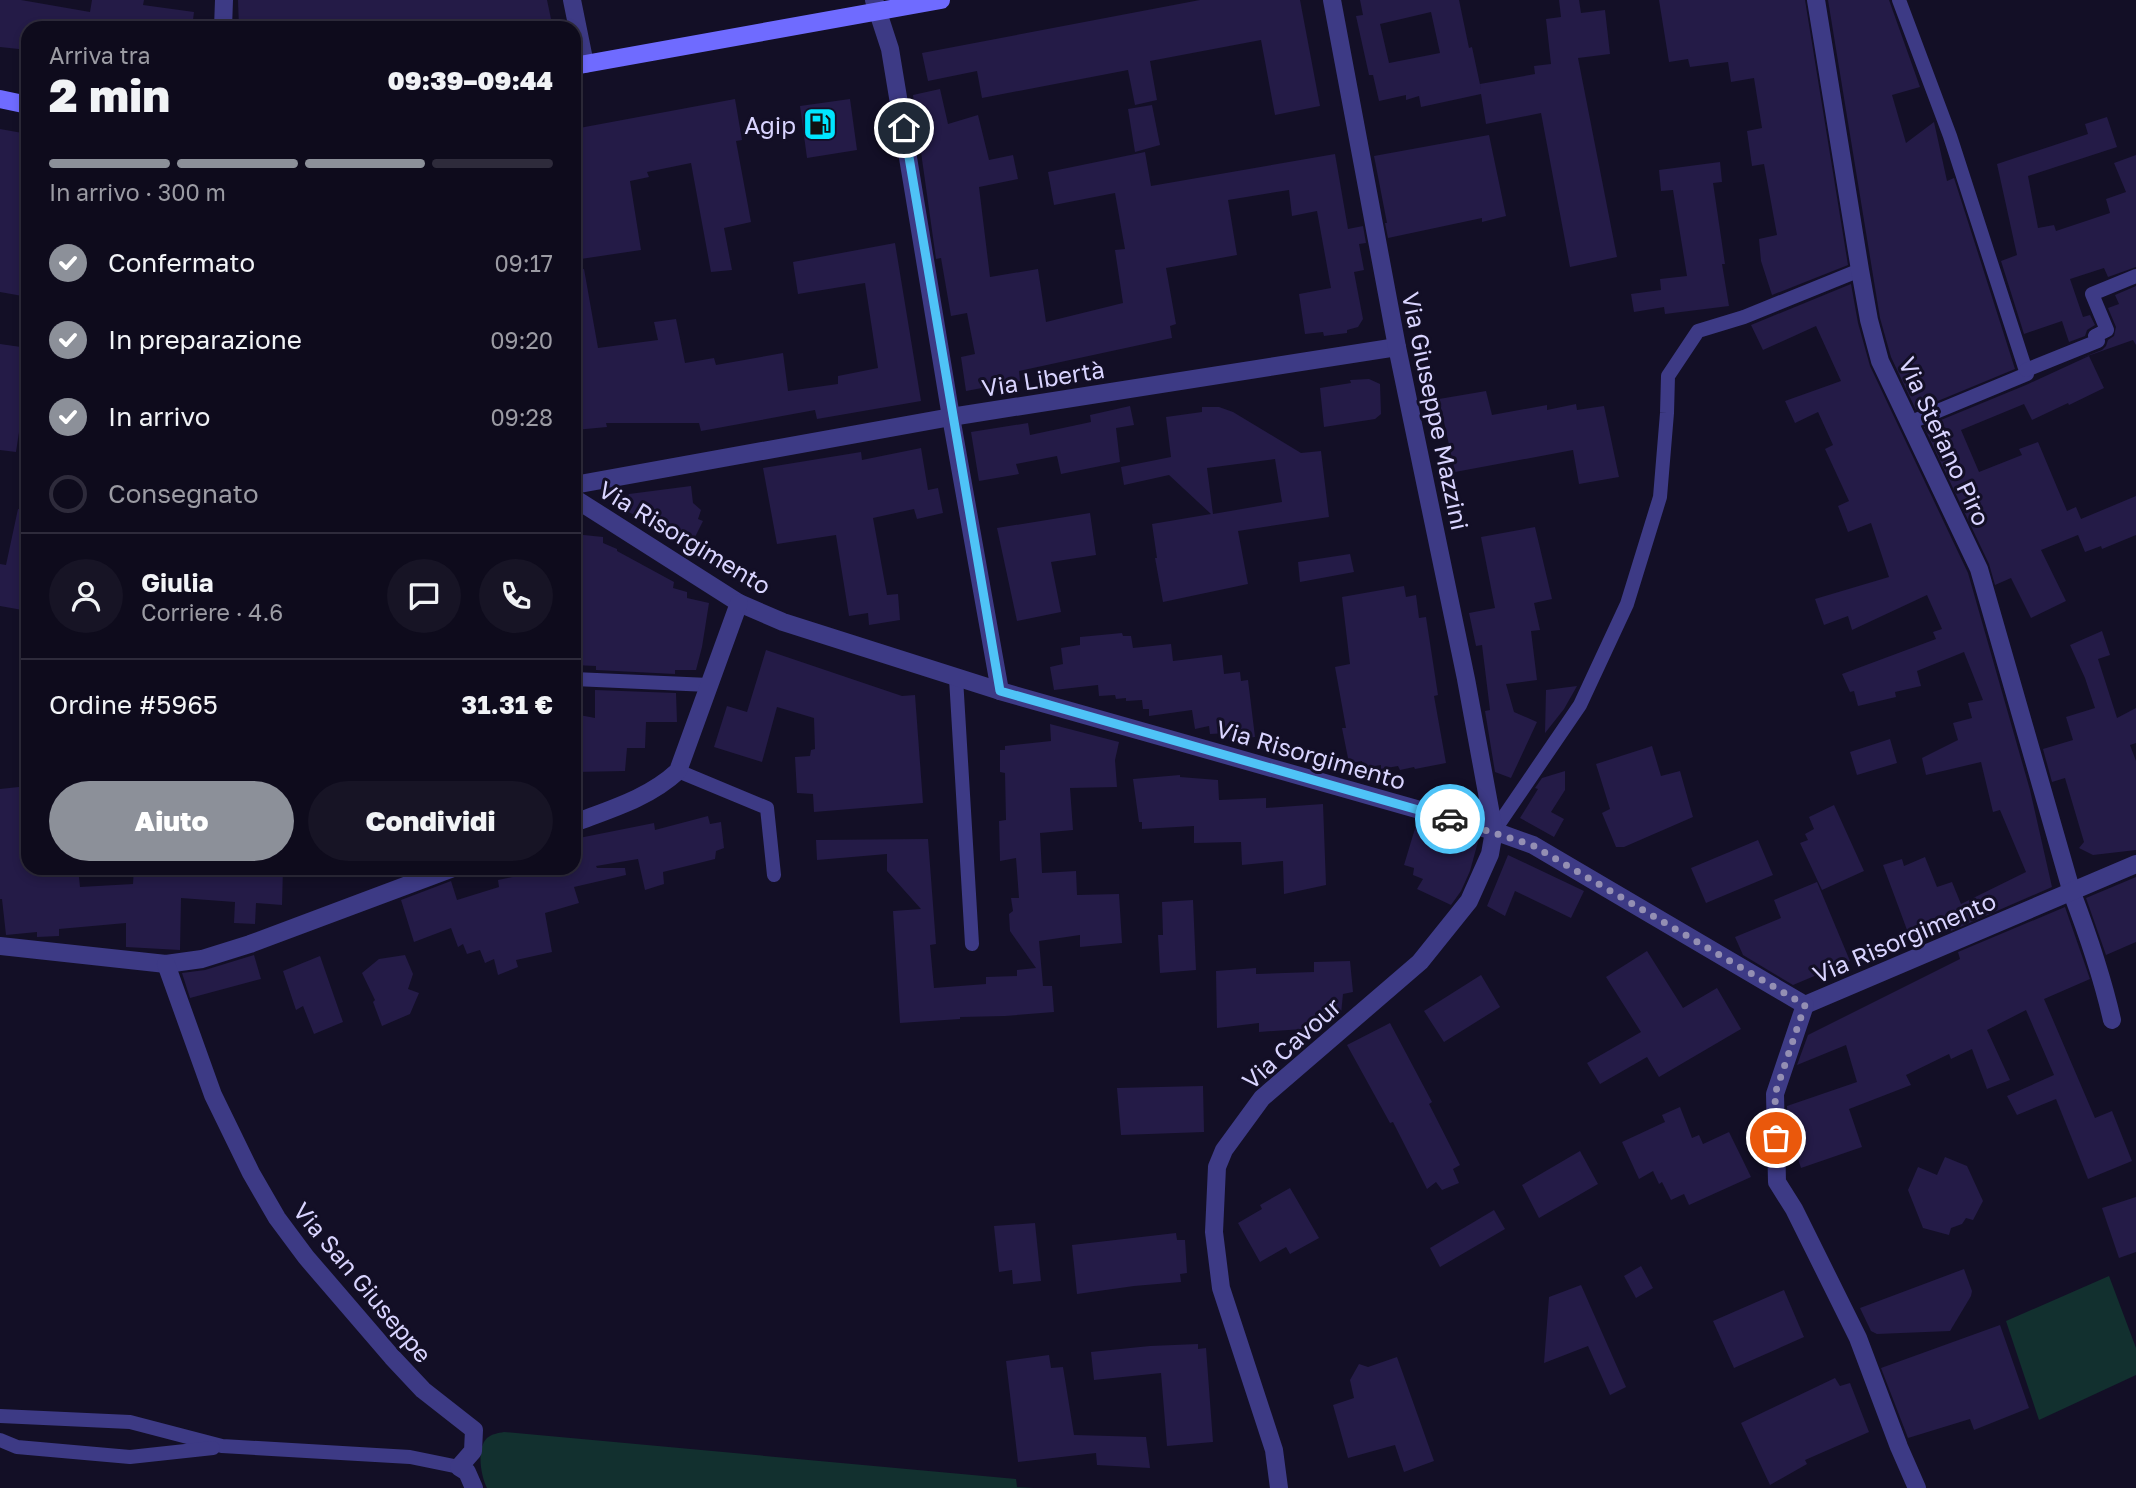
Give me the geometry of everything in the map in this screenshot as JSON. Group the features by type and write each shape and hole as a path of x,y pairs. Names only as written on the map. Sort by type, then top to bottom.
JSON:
{"street":[{"path":"223,21 224,0"},
{"path":"572,0 575,21"},
{"path":"581,65 876,6 941,0"},
{"name":"Via Giuseppe Mazzini","path":"1332,0 1396,347 1466,679 1494,831"},
{"name":"Via Stefano Piro","path":"1816,0 1860,270 1880,360 1979,569 2072,892 2102,979 2112,1020"},
{"path":"876,6 890,49 1000,691"},
{"path":"0,99 21,104"},
{"name":"Via Libertà","path":"581,484 951,417 1396,347"},
{"name":"Via Risorgimento","path":"581,502 739,603 783,622 956,678 1494,831 1532,845 1805,1005 2136,864"},
{"path":"581,820 636,800 678,771 739,603"},
{"name":"Via Cavour","path":"1279,1488 1274,1450 1221,1288 1214,1232 1217,1167 1224,1150 1262,1098 1420,962 1469,901 1490,854 1494,831"},
{"path":"0,946 166,964 202,959 250,944 434,875"},
{"name":"Via San Giuseppe","path":"166,964 213,1095 270,1207 306,1257 392,1357 423,1390 474,1430 473,1451 459,1466"},
{"path":"1805,1005 1775,1094 1777,1182 1794,1209 1858,1338 1917,1488"},
{"path":"459,1466 467,1472 474,1488"}],"lane":[{"path":"1899,0 1950,136 2027,374 1909,423"},
{"path":"1494,831 1580,705 1627,604 1660,496 1668,376 1698,331 1744,317 1860,270"},
{"path":"2026,370 2098,341 2095,337 2107,330 2092,295 2136,276"},
{"path":"956,678 972,944"},
{"path":"581,679 709,685"},
{"path":"678,771 767,808 774,875"},
{"path":"0,1416 130,1422 222,1446"},
{"path":"0,1440 17,1447 130,1457 222,1446 410,1458 459,1466"}],"green space":[{"path":"2109,1276 2136,1348 2136,1375 2039,1420 2006,1321"},
{"path":"504,1432 1016,1479 1017,1487 1034,1488 487,1488 481,1470 482,1449 487,1438"}],"building":[{"path":"0,0 21,0 90,12 92,0 144,0 143,5 194,12 193,21 21,21 21,49 0,47"},
{"path":"238,0 547,0 551,19 542,21 239,21"},
{"path":"1200,0 1300,0 1320,106 1275,115 1261,40 1150,61 1157,100 1135,105 1128,70 982,98 977,71 928,81 922,53"},
{"path":"1360,0 1459,0 1481,89 1480,84 1535,74 1534,66 1551,64 1546,19 1561,17 1559,0 1579,0 1581,13 1605,10 1610,54 1578,58 1617,257 1570,267 1541,113 1486,124 1481,94 1421,107 1419,96 1406,100 1406,95 1379,101 1373,75 1369,75 1356,16 1363,15","holes":["1431,12 1440,53 1389,63 1380,24"]},
{"path":"1659,0 1805,0 1848,265 1772,295 1761,261 1759,239 1777,235 1764,164 1752,166 1747,131 1762,128 1754,78 1731,82 1728,62 1690,67 1688,59 1669,62"},
{"path":"1828,0 1889,0 1920,87 1892,95 1906,143 1934,122 1947,181 1954,178 2015,369 1916,410 1891,357 1880,318"},
{"path":"940,89 948,124 978,115 989,160 1013,155 1018,179 979,187 990,277 1038,269 1046,322 1123,303 1115,250 1125,249 1115,193 1054,205 1048,172 1145,152 1151,186 1335,154 1348,229 1363,226 1366,243 1359,244 1364,270 1354,272 1363,319 1358,327 1347,330 1347,333 1324,336 1323,332 1305,334 1299,294 1331,288 1317,211 1292,216 1289,190 1228,200 1237,255 1166,268 1176,324 1170,326 1172,338 1019,371 1020,381 966,391 961,357 975,354 967,313 951,316 941,258 936,259 913,95"},
{"path":"735,99 742,140 736,141 751,222 724,228 732,270 711,272 691,163 647,172 649,177 630,181 641,250 581,259 581,128"},
{"path":"850,99 857,150 807,158 800,106"},
{"path":"1152,105 1160,145 1135,152 1128,109"},
{"path":"2107,117 2117,147 2028,176 2038,228 2054,225 2056,231 2110,213 2106,199 2126,192 2114,163 2136,155 2136,267 2108,277 2104,268 2070,279 2083,317 2090,315 2095,325 2087,330 2085,336 2069,342 2062,321 2024,334 2001,261 2017,255 1997,164 2088,134 2085,124"},
{"path":"0,129 21,133 21,296 0,292"},
{"path":"1489,135 1506,216 1482,222 1482,218 1388,238 1374,156"},
{"path":"1720,162 1722,182 1713,183 1729,306 1665,314 1664,307 1634,312 1631,294 1661,290 1660,279 1687,276 1673,190 1661,191 1659,170"},
{"path":"895,243 921,401 817,419 815,410 701,431 699,423 606,423 607,427 581,429 581,269 584,269 598,348 658,340 654,322 676,319 685,363 714,358 716,365 783,353 788,391 838,384 838,376 878,368 865,283 798,294 793,262"},
{"path":"1851,284 1870,366 1968,573 2030,790 2052,887 1951,931 1949,927 1910,938 1883,865 1902,859 1904,866 1925,857 1937,887 1952,882 1961,904 2026,872 2000,810 1993,812 1981,762 1926,775 1922,758 1958,740 1953,723 1972,718 1968,703 1983,700 1964,652 1917,671 1921,686 1895,692 1896,697 1858,706 1854,691 1850,692 1842,674 1936,639 1933,632 1942,629 1927,595 1852,630 1848,616 1824,625 1815,599 1889,577 1871,523 1848,532 1838,506 1849,501 1825,449 1833,445 1818,412 1795,423 1785,401 1841,381 1816,326 1763,350 1751,325"},
{"path":"2136,286 2136,345 2133,340 2079,359 2102,350 2114,336 2116,327 2108,308 2119,304 2115,295"},
{"path":"0,344 21,347 21,419 16,452 0,450"},
{"path":"2089,356 2104,388 2032,420 2024,404 1961,430 1979,472 2022,455 2019,449 2038,442 2067,511 2076,507 2081,519 2136,496 2136,535 2102,549 2101,546 2085,552 2078,535 2041,550 2066,601 2031,618 2011,578 1995,585 1989,564 1924,427"},
{"path":"1369,379 1380,384 1381,414 1375,419 1324,427 1320,388 1351,383 1350,380"},
{"path":"1486,391 1492,415 1547,405 1547,410 1576,404 1577,410 1604,406 1619,477 1579,484 1573,450 1455,472 1439,399"},
{"path":"1130,406 1134,425 1116,428 1120,462 1061,474 1057,456 1016,464 1019,474 979,481 971,432 1028,423 1030,435 1091,422 1090,415"},
{"path":"1202,407 1219,407 1233,412 1301,453 1321,451 1329,517 1238,531 1248,584 1163,602 1152,524 1211,514 1169,475 1124,485 1121,467 1171,457 1166,417 1202,412","holes":["1275,459 1282,502 1213,514 1207,468"]},
{"path":"921,448 928,490 938,488 943,513 917,519 914,509 873,518 887,595 898,594 900,620 869,625 868,613 849,616 836,535 777,544 763,468 861,452 862,460"},
{"path":"691,486 693,503 701,510 698,519 703,521 691,545 623,509 629,494"},
{"path":"18,509 21,509 21,610 0,606 0,564 6,565"},
{"path":"1090,513 1096,555 1051,562 1061,612 1017,621 997,528"},
{"path":"1535,527 1552,599 1534,603 1540,630 1531,631 1537,680 1506,684 1514,712 1537,722 1511,778 1495,772 1485,711 1490,710 1482,645 1476,646 1469,613 1495,608 1481,537"},
{"path":"581,535 603,537 603,543 674,582 673,588 687,592 687,598 709,603 696,670 675,670 675,674 596,670 596,666 581,665"},
{"path":"1350,554 1354,572 1300,582 1298,562"},
{"path":"1404,586 1406,597 1416,595 1419,618 1426,617 1438,695 1434,696 1446,763 1400,770 1398,766 1381,769 1381,765 1363,768 1362,761 1349,763 1342,728 1346,728 1335,667 1350,664 1342,597"},
{"path":"2102,631 2110,655 2098,659 2117,718 2136,708 2136,743 2130,745 2136,761 2136,850 2093,855 2079,848 2084,842 2065,778 2052,782 2043,749 2073,740 2066,717 2095,708 2070,645"},
{"path":"1122,633 1123,636 1131,636 1133,648 1171,644 1173,661 1222,655 1224,674 1240,672 1241,681 1248,680 1255,737 1230,740 1228,733 1210,734 1209,726 1195,729 1192,710 1149,716 1149,709 1143,709 1142,700 1126,701 1126,698 1116,699 1115,695 1099,696 1098,685 1054,690 1050,667 1063,664 1061,648 1080,645 1080,637"},
{"path":"766,650 902,696 915,695 923,803 814,812 813,794 797,793 795,757 810,756 811,750 815,749 814,718 777,707 762,762 714,747 727,706 747,712"},
{"path":"1577,686 1564,709 1545,733 1546,690"},
{"path":"595,690 676,693 677,722 646,722 645,748 627,748 625,771 581,772 581,715 595,718"},
{"path":"1050,724 1119,742 1115,760 1117,787 1070,788 1073,830 1040,833 1042,873 1076,871 1077,895 1119,894 1122,943 1080,947 1080,935 1039,941 1043,986 1052,986 1054,1012 900,1023 893,911 921,909 887,871 887,854 817,860 816,840 928,839 936,944 930,945 934,988 986,984 986,977 1017,976 1017,970 1036,968 1010,931 1009,914 1013,911 1011,898 1019,898 1016,858 1000,861 999,821 1006,820 1005,773 1000,772 1000,750 1005,750 1005,746 1051,741"},
{"path":"1890,739 1897,763 1857,775 1850,752"},
{"path":"1652,746 1661,776 1680,771 1693,817 1624,847 1616,847 1602,813 1610,809 1596,764"},
{"path":"1565,771 1565,790 1551,812 1564,819 1554,837 1520,818 1542,778"},
{"path":"1180,775 1218,780 1219,800 1266,798 1266,808 1323,804 1326,885 1284,894 1283,861 1242,865 1241,842 1194,843 1194,826 1142,829 1133,779"},
{"path":"21,787 21,875 79,875 80,887 133,884 134,875 283,875 282,905 256,903 255,924 234,923 235,902 181,898 180,950 126,947 126,923 59,929 59,936 37,937 37,932 6,935 0,899 0,789"},
{"path":"1834,805 1864,871 1822,890 1800,843 1808,840 1805,834 1814,829 1809,817"},
{"path":"708,816 710,824 721,822 724,848 716,851 715,859 663,872 664,884 645,890 638,859 596,866 625,868 626,875 574,887 579,903 545,913 552,952 516,960 518,967 498,975 494,959 485,963 480,950 467,954 463,944 458,947 451,928 414,942 401,900 451,881 457,900 499,887 498,880 517,875 581,875 581,838 654,823 655,830"},
{"path":"1417,822 1479,838 1470,871 1451,905 1417,889 1423,879 1413,875 1414,868 1404,865"},
{"path":"1758,840 1773,875 1706,903 1691,868"},
{"path":"1508,855 1584,891 1571,918 1515,891 1505,916 1487,906"},
{"path":"2136,877 2136,942 2106,955 2086,898"},
{"path":"1817,882 1850,961 1793,985 1743,955 1735,937 1781,918 1774,900"},
{"path":"1193,900 1196,970 1160,973 1158,935 1163,935 1162,902"},
{"path":"2065,907 2090,979 2044,999 2095,1118 2112,1111 2132,1161 2088,1179 2056,1099 2017,1115 2007,1096 2054,1075 2026,1010 1987,1030 2010,1080 1987,1089 1972,1049 1951,1059 1949,1054 1906,1075 1911,1085 1849,1109 1862,1147 1801,1168 1787,1125 1787,1106 1857,1082 1846,1045 1797,1065 1808,1035 1960,959 1958,952"},
{"path":"1647,951 1683,1008 1717,988 1741,1029 1659,1077 1647,1057 1600,1084 1587,1063 1641,1032 1606,977"},
{"path":"254,955 261,979 190,998 182,973 205,970"},
{"path":"405,955 413,974 408,989 419,993 410,1014 382,1026 373,1002 375,1000 362,973 379,959"},
{"path":"320,956 343,1022 314,1034 303,1006 296,1010 283,971"},
{"path":"1350,961 1353,992 1343,994 1341,1014 1317,1015 1318,1028 1259,1032 1259,1023 1217,1028 1216,971 1256,968 1256,974 1314,972 1314,962"},
{"path":"1481,975 1500,1007 1444,1042 1424,1011"},
{"path":"1390,1023 1432,1102 1429,1104 1460,1165 1453,1169 1459,1183 1442,1190 1436,1182 1427,1189 1393,1122 1390,1123 1347,1045"},
{"path":"1203,1086 1204,1132 1121,1135 1117,1088"},
{"path":"1680,1107 1692,1138 1699,1135 1703,1144 1729,1132 1751,1177 1689,1205 1684,1194 1671,1200 1653,1171 1639,1179 1622,1142 1665,1122 1662,1115"},
{"path":"1580,1151 1598,1184 1539,1218 1522,1185"},
{"path":"1945,1157 1967,1166 1983,1201 1973,1220 1966,1218 1962,1224 1951,1228 1949,1235 1923,1228 1908,1190 1918,1167 1937,1175"},
{"path":"1290,1188 1319,1238 1290,1254 1286,1247 1260,1262 1238,1223 1262,1209 1260,1205"},
{"path":"2136,1197 2136,1252 2119,1258 2102,1208"},
{"path":"1494,1210 1505,1229 1440,1267 1430,1248"},
{"path":"1035,1223 1041,1281 1013,1284 1012,1270 999,1272 994,1226"},
{"path":"1176,1233 1177,1240 1185,1240 1187,1273 1180,1274 1181,1282 1077,1294 1072,1245"},
{"path":"1641,1266 1653,1288 1636,1298 1624,1276"},
{"path":"1964,1269 1972,1291 1971,1296 1950,1331 1877,1334 1871,1331 1860,1308"},
{"path":"1581,1285 1626,1387 1610,1395 1588,1346 1544,1363 1549,1297"},
{"path":"1784,1290 1804,1337 1734,1368 1713,1321"},
{"path":"2000,1325 2029,1408 1974,1430 1970,1419 1908,1438 1881,1368"},
{"path":"1198,1344 1198,1349 1206,1348 1213,1442 1167,1446 1161,1373 1094,1380 1091,1352"},
{"path":"1049,1355 1051,1368 1063,1367 1074,1435 1146,1437 1150,1468 1097,1465 1096,1453 1018,1462 1006,1361"},
{"path":"1397,1357 1434,1461 1404,1472 1395,1445 1348,1458 1333,1405 1354,1398 1350,1380 1359,1364 1368,1367"},
{"path":"1835,1378 1840,1386 1850,1383 1869,1432 1805,1460 1807,1464 1770,1485 1741,1423"}],"way so far":[{"path":"1450,819 1532,845 1805,1005 1775,1094 1776,1138"}],"place":[{"name":"Agip","path":"820,124"}],"route":[{"path":"904,128 951,417 1000,691 1450,819"}]}
